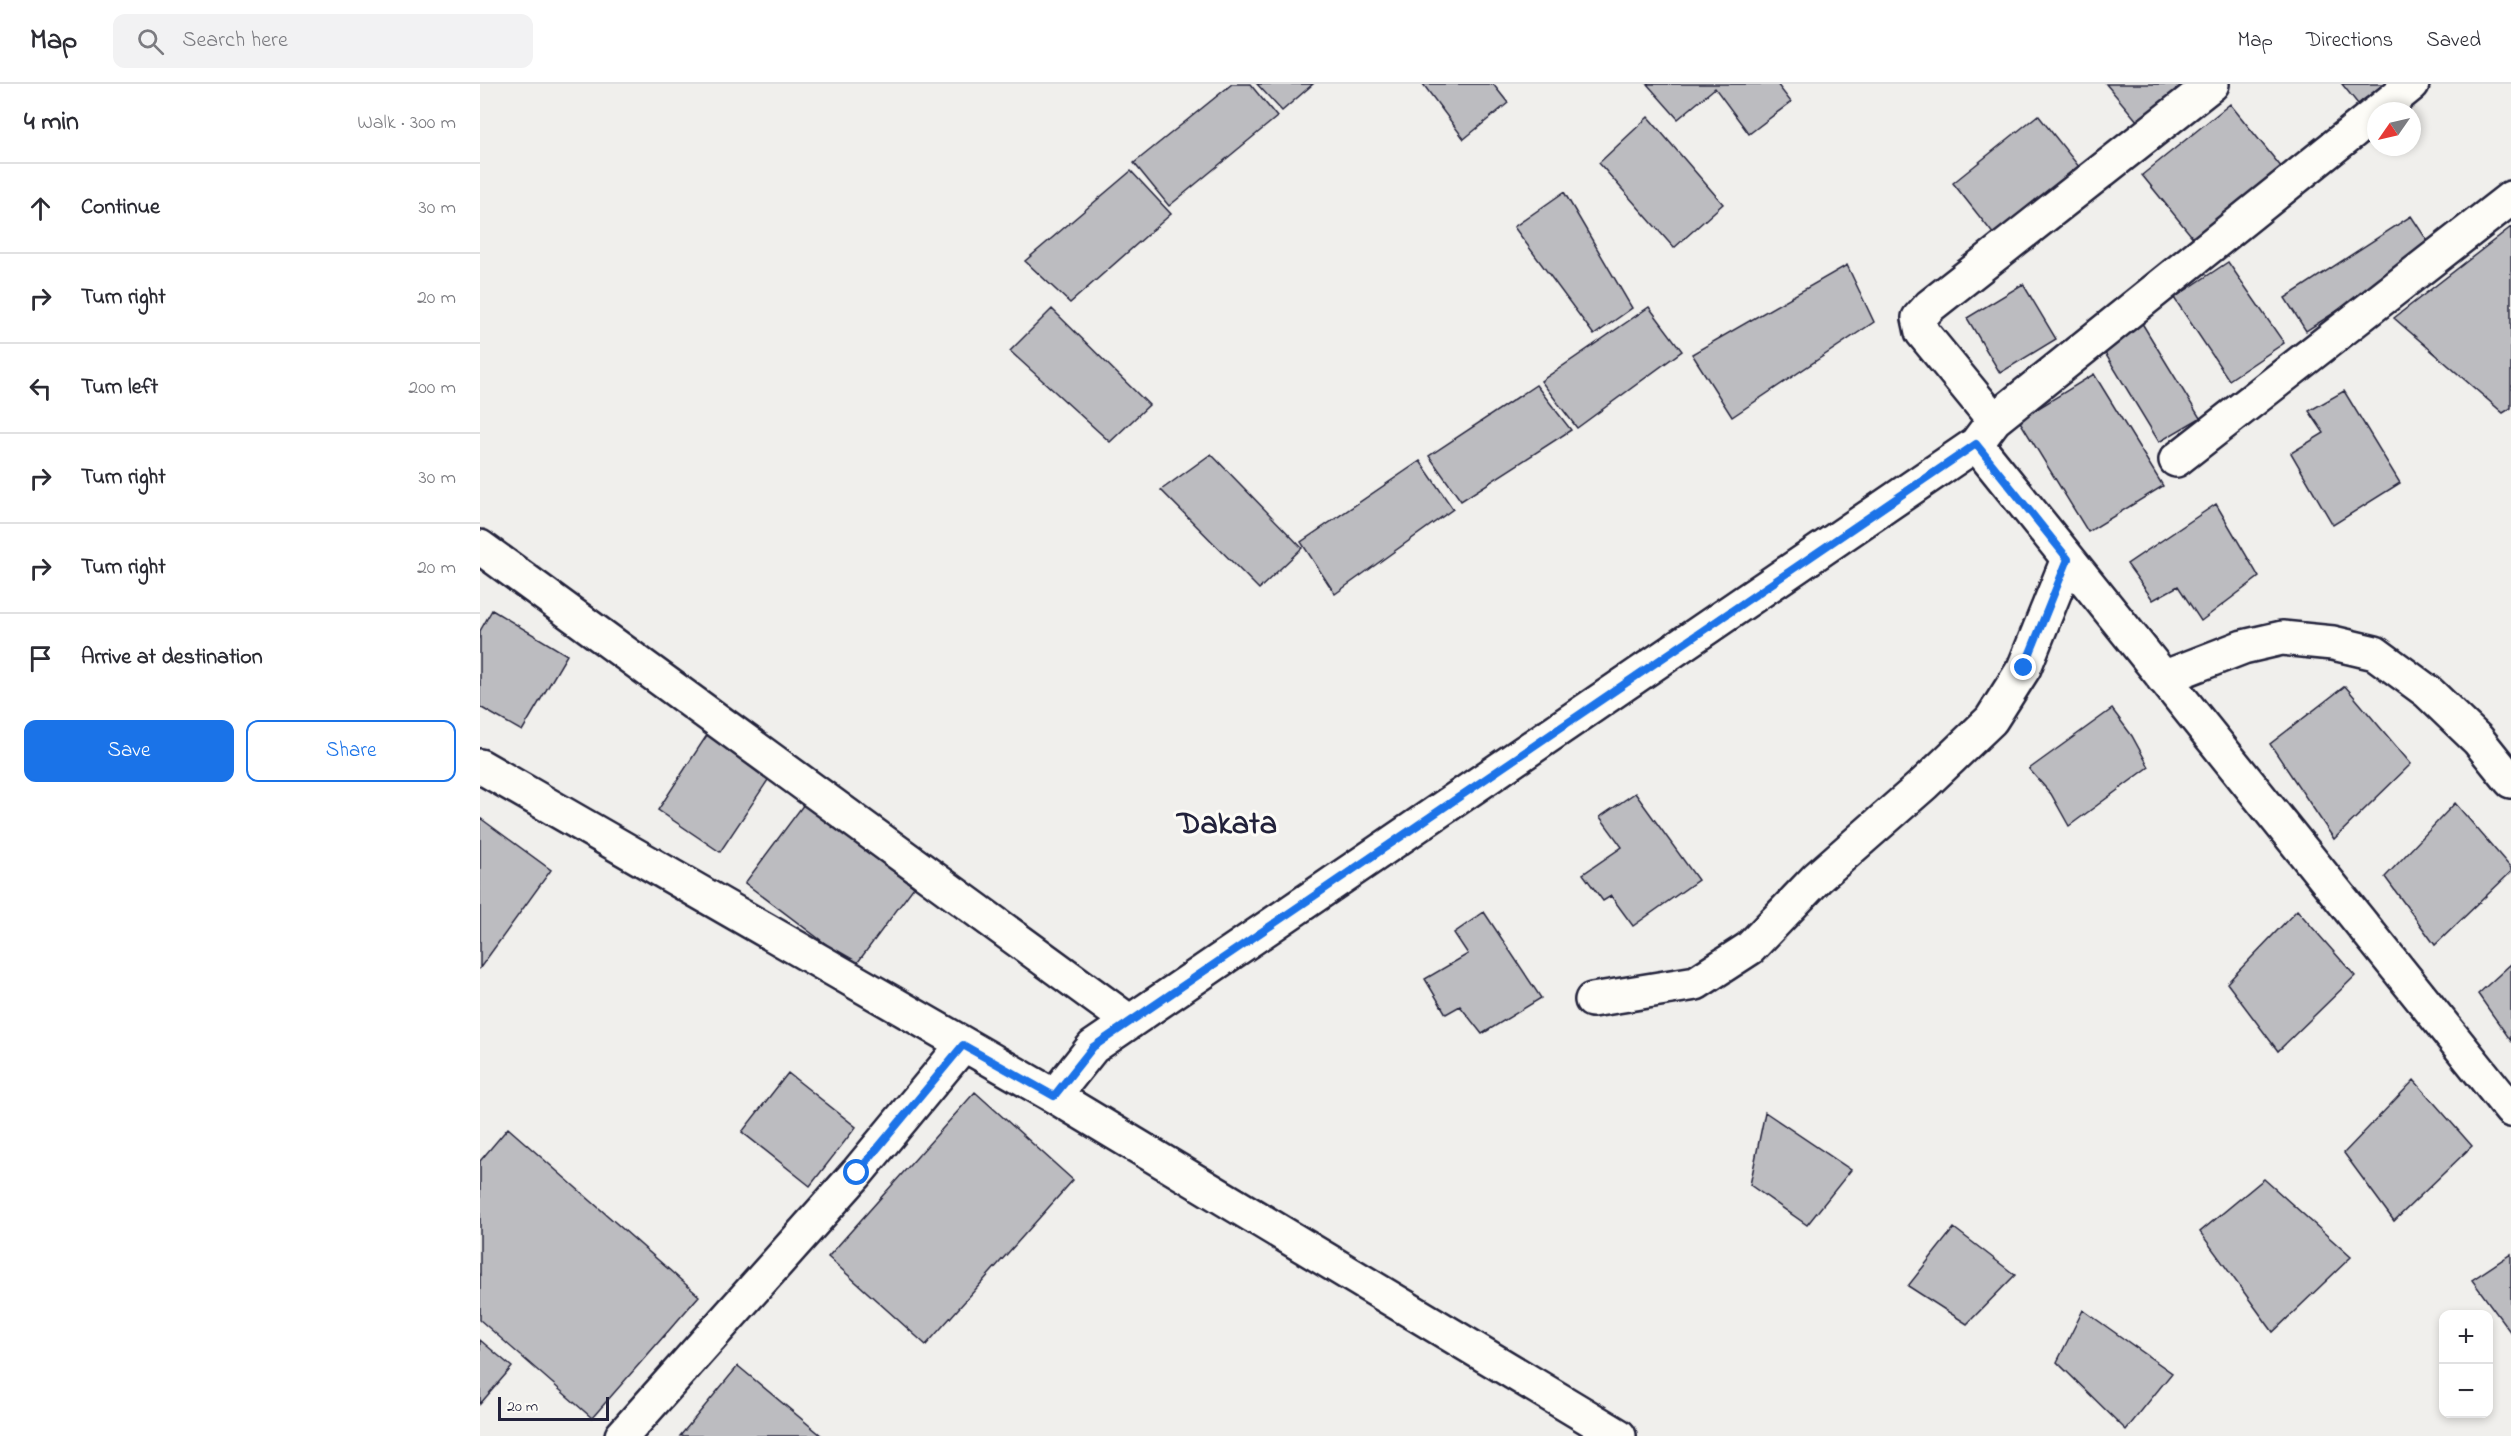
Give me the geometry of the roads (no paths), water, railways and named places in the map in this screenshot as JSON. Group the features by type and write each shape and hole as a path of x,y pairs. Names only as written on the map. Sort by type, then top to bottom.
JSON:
{"street":[{"path":"2212,84 1930,306 1919,318 1922,332 2068,559 2511,1110"},
{"path":"2390,102 2412,84"},
{"path":"1054,1096 1093,1047 1985,432 2367,120"},
{"path":"2176,460 2511,198"},
{"path":"480,547 1130,1022"},
{"path":"1593,1000 1696,983 1750,948 1817,878 1924,784 1991,720 2024,668 2068,559"},
{"path":"2163,678 2243,647 2282,638 2333,643 2375,653 2428,692 2478,740 2511,780"},
{"path":"480,766 1054,1096 1619,1436"},
{"path":"622,1436 857,1173 963,1045"}],"district":[{"name":"Dakata","path":"1227,825"}]}
